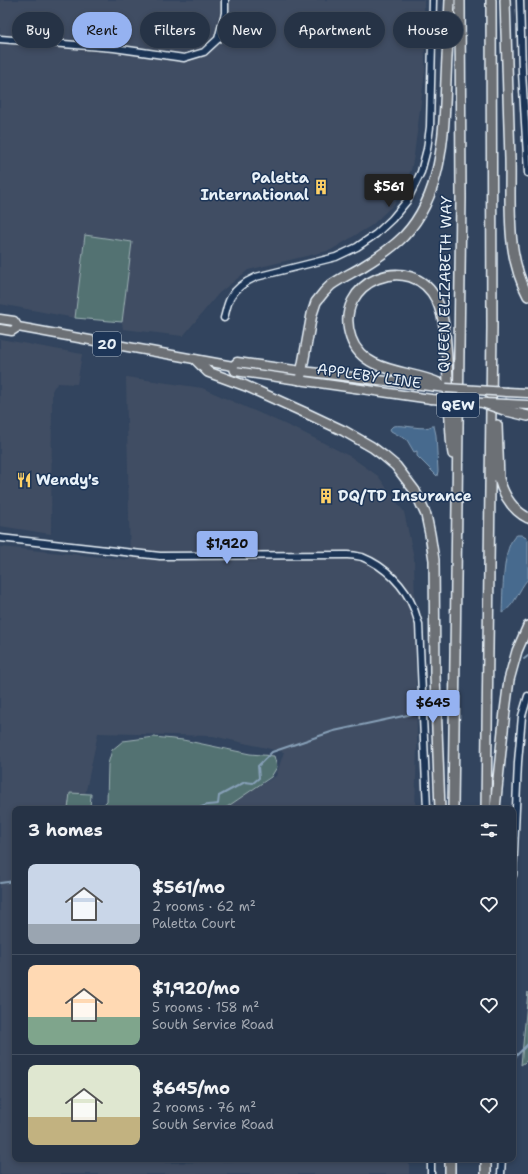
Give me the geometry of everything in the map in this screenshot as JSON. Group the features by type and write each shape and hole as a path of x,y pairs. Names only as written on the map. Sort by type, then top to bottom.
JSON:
{"highway":[{"path":"301,376 308,331 316,302 331,285 339,279 364,266 384,253 403,237 423,209 431,190 436,174 441,147 445,112 450,0"},
{"name":"QUEEN ELIZABETH WAY","path":"453,806 461,198 460,0"},
{"name":"QEW","path":"486,806 492,327 491,0"},
{"path":"505,0 510,165 510,220 513,256 523,287 528,296"},
{"path":"446,388 436,382 431,384 380,366 368,360 358,351 351,338 348,322 350,305 363,287 372,280 382,276 394,275 413,278 431,290 437,301 444,325 452,449 457,479"},
{"path":"492,327 499,479 509,503 528,518"},
{"path":"196,360 208,372 246,386 308,414 344,431 372,447 396,466 415,491 426,515 434,560 435,675 440,806"},
{"path":"484,403 507,407 528,416"},
{"path":"495,806 504,711 509,680 517,651 528,626"},
{"path":"450,1162 450,1174"},
{"path":"486,1162 486,1174"}],"main road":[{"name":"APPLEBY LINE","path":"0,318 14,321 18,328"},
{"name":"APPLEBY LINE","path":"0,329 12,331 18,328 233,366 237,362 301,376 431,399 484,403"},
{"name":"APPLEBY LINE","path":"301,376 431,384"},
{"path":"446,388 528,393"},
{"path":"507,407 528,405"}],"street":[{"path":"0,39 114,48 184,58 204,52 218,39 225,13 225,0"},
{"path":"224,318 231,297 250,279 336,258 357,247 376,234 392,219 407,201 421,172 427,149 430,127 433,0"},
{"path":"520,0 522,72 528,173"},
{"path":"0,538 160,556 347,554 362,557 375,563 388,572 403,589 415,609 419,624 427,806"},
{"path":"516,811 522,716 528,696"},
{"path":"430,1162 431,1174"},
{"path":"501,1174 502,1162"}],"shaded area":[{"path":"0,0 424,0 424,12 393,12 393,48 425,48 425,71 411,170 395,203 372,225 331,250 248,270 219,293 183,336 123,329 122,322 132,242 85,235 75,318 0,304"},
{"path":"0,339 82,354 77,384 58,383 52,391 51,534 0,526"},
{"path":"126,377 202,388 300,431 351,457 378,476 404,512 414,558 417,743 415,806 225,806 276,776 284,752 213,736 98,733 83,806 12,806 12,1162 409,1162 409,1174 0,1174 0,547 130,560"}],"green space":[{"path":"85,235 132,242 122,322 75,318"},
{"path":"154,737 183,740 250,754 274,756 277,767 271,777 228,806 102,806 107,801 108,764 112,750 123,741"},
{"path":"70,793 91,794 90,806 68,806"},
{"path":"528,992 528,1060 521,1065"}],"water":[{"path":"393,426 424,428 434,426 436,435 437,476 417,456 417,451 414,452 407,440 391,431 390,429"},
{"path":"517,535 521,535 528,539 528,579 511,606 502,613 504,571 508,548 512,540"}],"waterway":[{"path":"524,659 528,656"},
{"path":"204,806 218,804 219,796 245,782 253,783 259,778 258,766 272,752 334,731 417,713"},
{"path":"0,883 12,881"},
{"path":"516,1056 528,1044"}],"place":[{"name":"Paletta International","path":"321,187"},
{"name":"Wendy's","path":"24,480"},
{"name":"DQ/TD Insurance","path":"326,496"}]}
